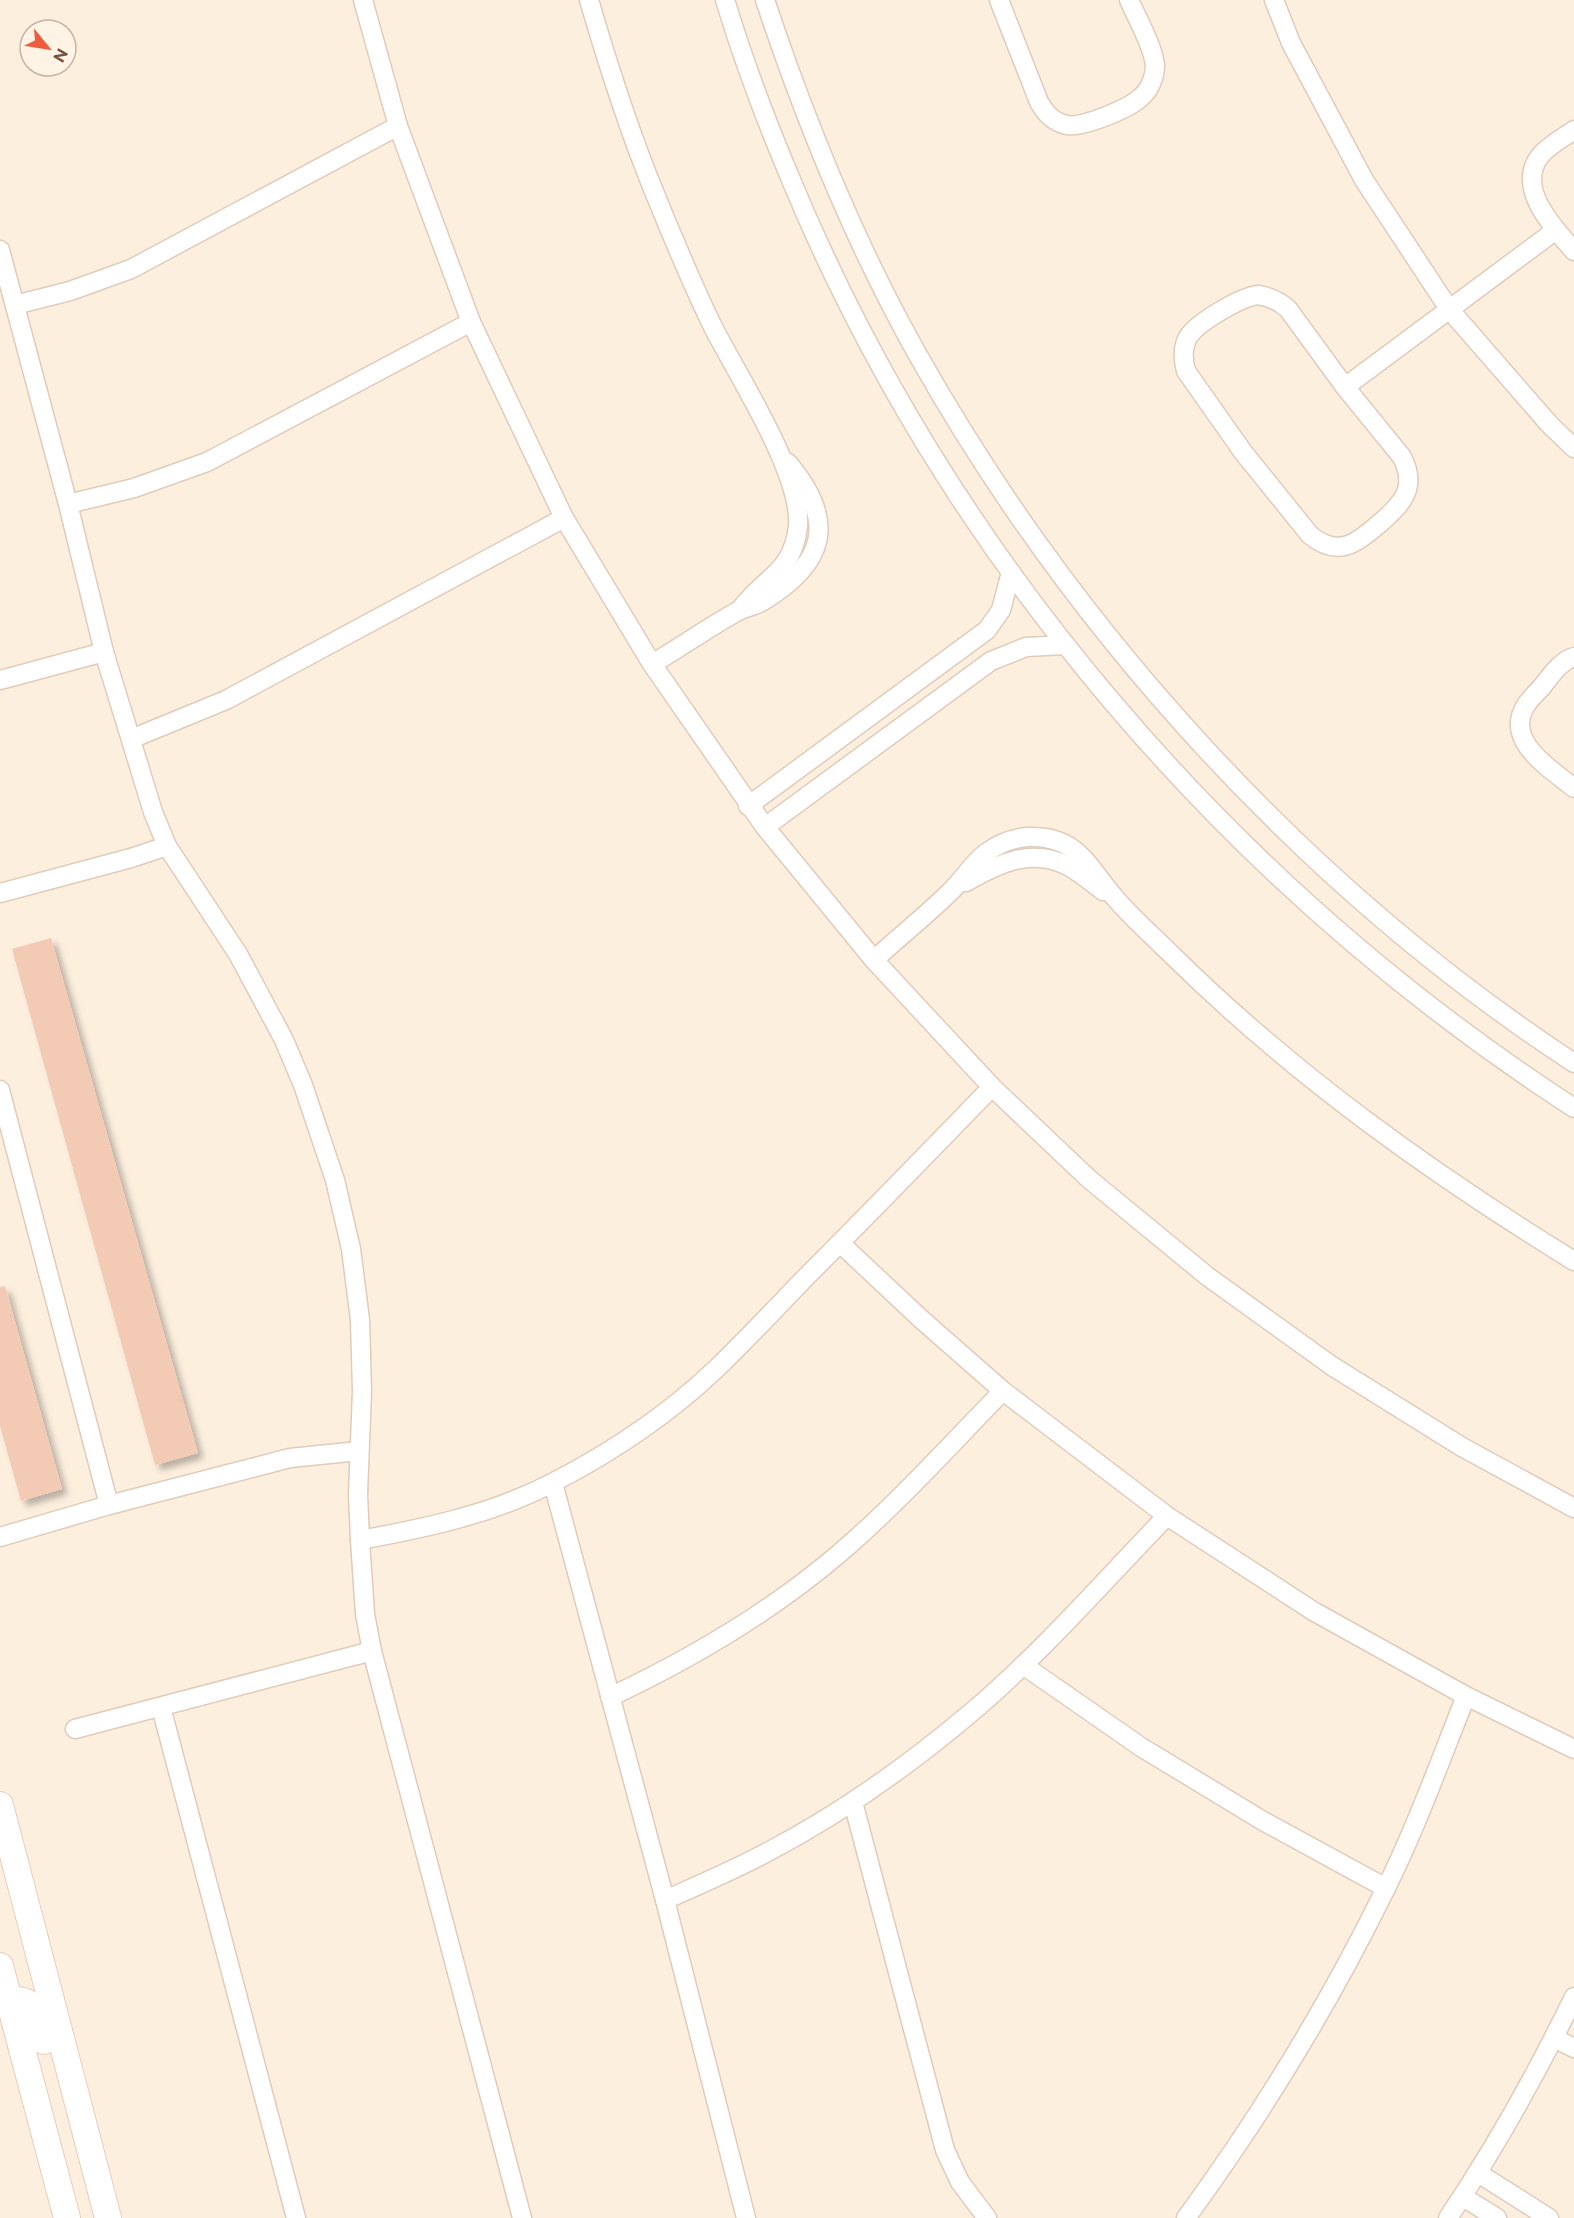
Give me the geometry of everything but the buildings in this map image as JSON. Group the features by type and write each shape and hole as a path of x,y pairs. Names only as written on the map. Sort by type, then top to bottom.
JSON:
{"street":[{"path":"363,0 398,126 471,322 564,518 652,664 748,806 874,960 992,1087 1089,1179 1208,1276 1332,1366 1462,1448 1574,1508"},
{"path":"589,0 605,57 654,193 712,325 780,453 796,498 798,519 795,540 784,565 775,576 752,595 741,610 652,664"},
{"path":"725,0 765,116 810,225 860,330 964,506 1065,645 1113,704 1209,808 1359,949 1433,1010 1509,1066 1574,1108"},
{"path":"765,0 787,68 823,158 868,258 918,356 974,450 1035,542 1141,677 1198,741 1319,861 1440,966 1574,1064"},
{"path":"999,0 1039,102 1056,122 1068,126 1081,125 1130,105 1149,89 1154,78 1155,66 1129,0"},
{"path":"1274,0 1291,43 1364,180 1449,309 1550,425 1574,448"},
{"path":"15,305 90,285 131,269 398,126"},
{"path":"1574,130 1548,147 1539,157 1533,170 1531,183 1535,197 1556,230 1574,250"},
{"path":"1345,387 1556,230"},
{"path":"0,250 68,504 104,652 153,812 168,846 238,954 262,996 303,1085 335,1180 351,1249 360,1320 362,1391 359,1451 360,1540 364,1605 372,1651 522,2218"},
{"path":"1258,295 1270,297 1288,309 1345,387 1402,457 1409,479 1408,490 1403,501 1395,510 1357,542 1345,547 1332,547 1320,543 1310,535 1243,452 1186,371 1183,360 1184,348 1188,337 1196,328 1247,297 1258,295"},
{"path":"68,504 134,488 207,462 471,322"},
{"path":"131,739 226,700 564,518"},
{"path":"748,806 987,630 1001,610 1011,572"},
{"path":"765,827 991,661 1026,647 1065,645"},
{"path":"0,680 104,652"},
{"path":"1574,657 1559,666 1525,706 1521,718 1521,730 1531,752 1574,788"},
{"path":"893,699 909,721"},
{"path":"874,960 952,890 986,853 1012,840 1041,838 1056,841 1081,855 1115,898 1202,984 1302,1071 1398,1146 1489,1209 1574,1262"},
{"path":"0,893 168,846"},
{"path":"360,1540 416,1530 463,1518 509,1502 553,1483 610,1450 665,1412 716,1369 992,1087"},
{"path":"0,1090 109,1505"},
{"path":"840,1243 921,1319 1003,1391 1167,1516 1313,1611 1466,1696 1574,1749"},
{"path":"610,1697 662,1673 709,1646 754,1618 798,1586 880,1516 1003,1391"},
{"path":"0,1537 109,1505 290,1458 359,1451"},
{"path":"553,1483 665,1900 746,2218"},
{"path":"665,1900 761,1855 853,1802 912,1761 969,1715 1023,1665 1167,1516"},
{"path":"75,1730 372,1651"},
{"path":"1023,1665 1141,1747 1191,1778 1263,1821 1386,1888"},
{"path":"1186,2218 1234,2153 1289,2067 1340,1979 1386,1888 1430,1790 1466,1696"},
{"path":"162,1707 296,2218"},
{"path":"853,1802 945,2150 960,2182 987,2218"},
{"path":"0,1805 108,2218"},
{"path":"0,1966 67,2218"},
{"path":"1448,2218 1478,2173 1554,2038 1574,1997"},
{"path":"9,2000 24,2000 34,2008 52,2067 67,2093 78,2104"},
{"path":"1554,2038 1574,2048"},
{"path":"1478,2173 1549,2218"},
{"path":"1462,2197 1497,2218"}]}
